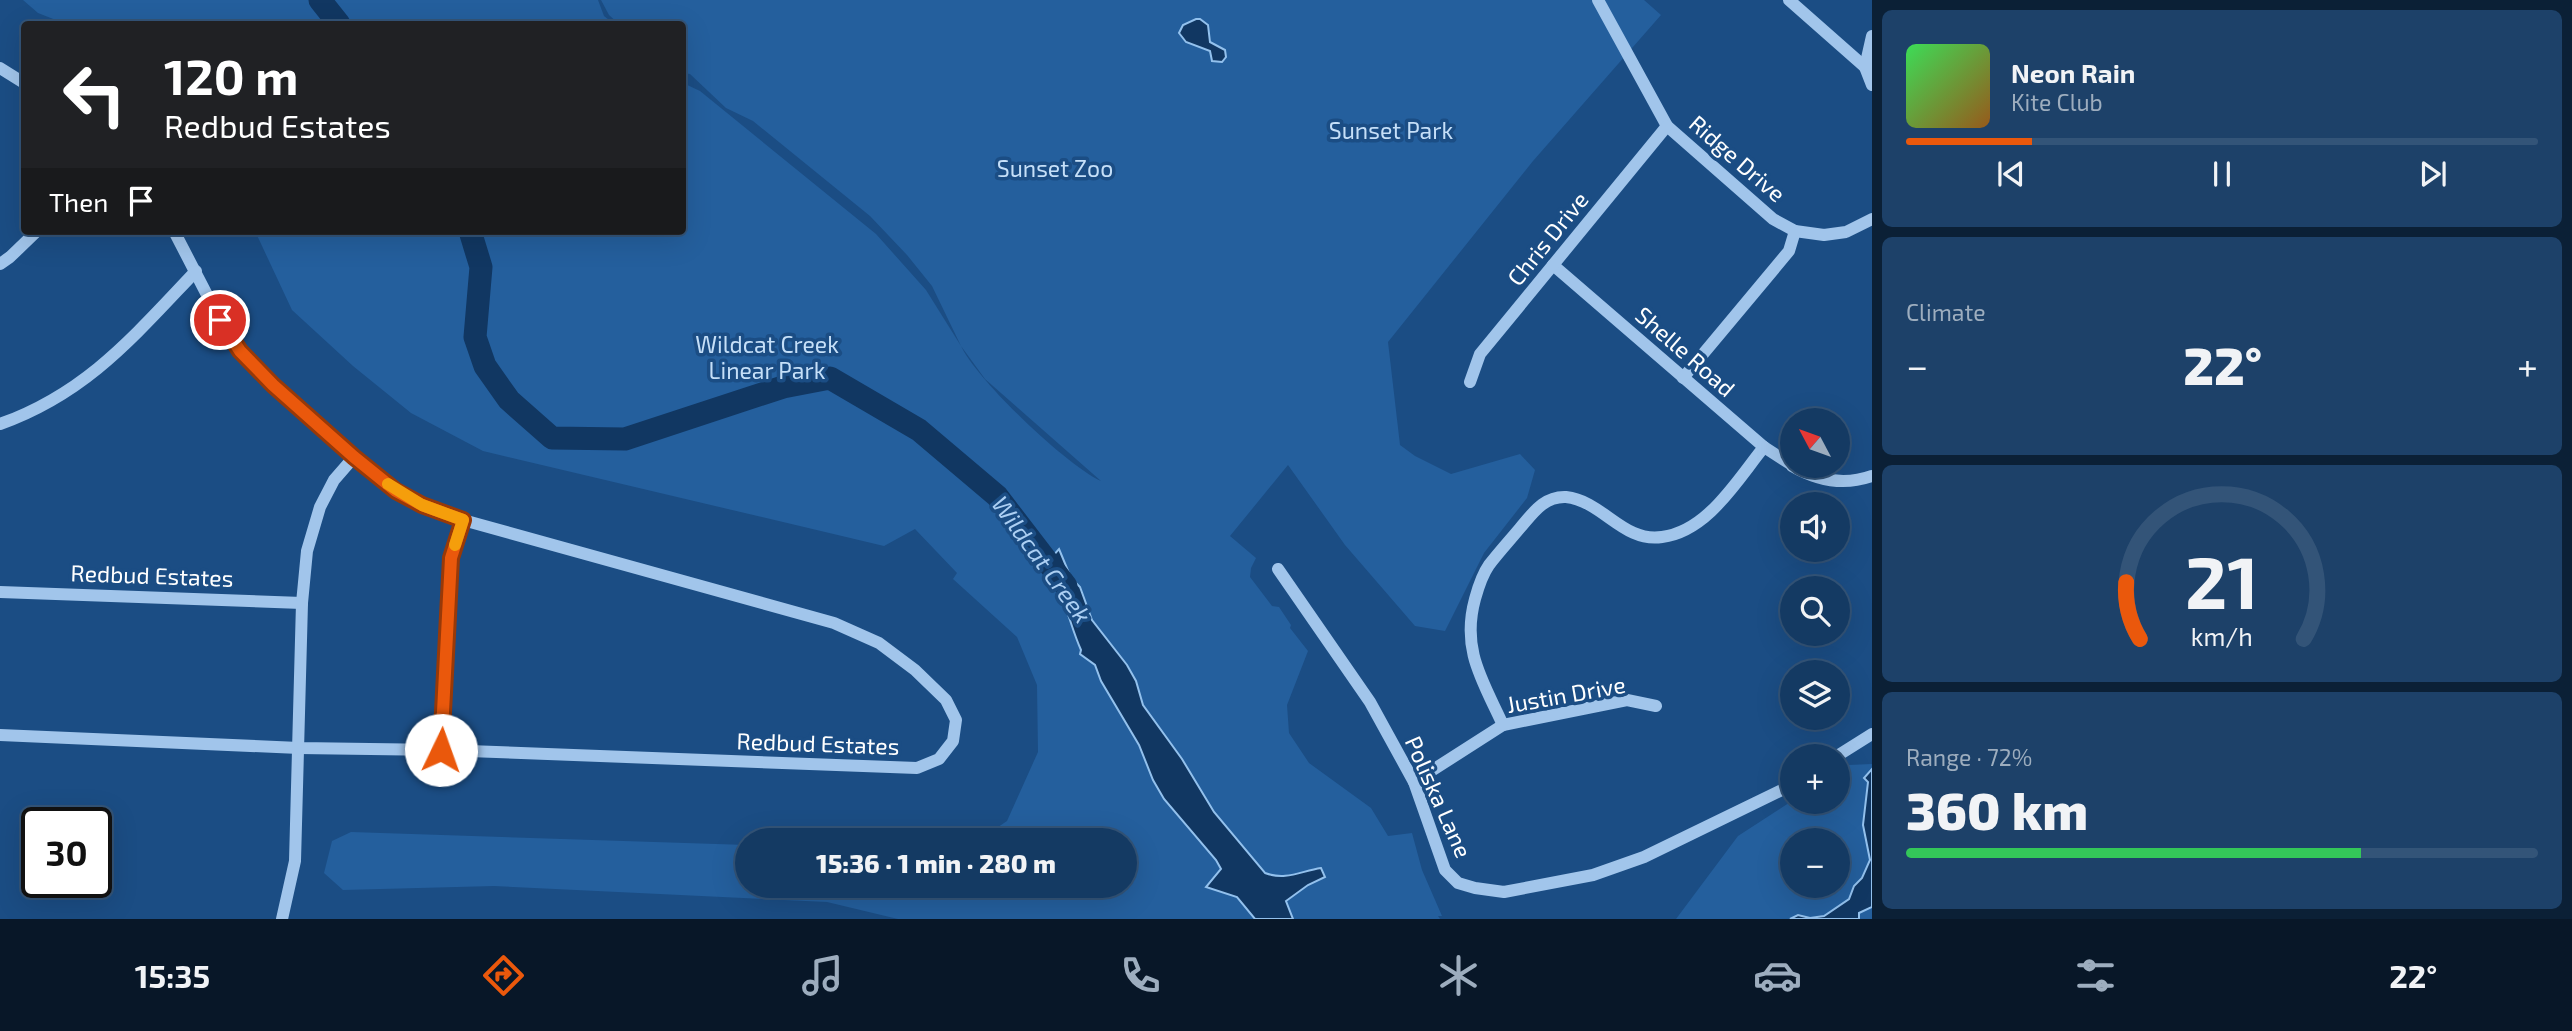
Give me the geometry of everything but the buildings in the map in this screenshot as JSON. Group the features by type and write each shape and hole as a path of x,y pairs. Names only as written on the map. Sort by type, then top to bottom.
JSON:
{"street":[{"name":"Ridge Drive","path":"1598,0 1667,126 1773,219 1796,231"},
{"path":"1789,0 1868,67"},
{"path":"1872,36 1868,67 1872,85"},
{"path":"0,68 21,81"},
{"name":"Chris Drive","path":"1470,383 1480,354 1667,126"},
{"path":"1683,378 1789,251 1796,231 1824,235 1846,232 1872,219"},
{"path":"0,264 33,235"},
{"name":"Redbud Estates","path":"0,735 299,748 441,750 917,768 939,760 953,741 956,720 946,700 915,670 879,643 834,623 463,520 422,505 396,491 273,385 240,351 220,320 176,235"},
{"name":"Shelle Road","path":"1553,265 1764,447 1780,457"},
{"path":"0,424 41,407 95,372 116,355 196,271"},
{"path":"1503,725 1479,673 1469,642 1472,610 1478,587 1488,567 1540,505 1564,497 1581,500 1619,526 1642,536 1661,538 1683,532 1711,512 1764,447"},
{"path":"282,919 295,861 302,603 307,551 320,507 334,480 354,457"},
{"name":"Shelle Road","path":"1823,478 1854,483 1872,476"},
{"path":"441,750 451,558 463,520"},
{"name":"Poliska Lane","path":"1278,569 1370,702 1414,782 1445,870 1458,883 1504,892 1593,875 1644,857 1780,791"},
{"name":"Redbud Estates","path":"0,592 302,603"},
{"name":"Justin Drive","path":"1414,782 1503,725 1627,700 1656,706"},
{"path":"1850,748 1872,734"}],"green space":[{"path":"23,0 598,0 604,16 610,21 58,21 38,13"},
{"path":"601,0 1644,0 1661,15 1533,161 1388,342 1400,445 1415,456 1451,474 1520,454 1535,470 1527,498 1484,553 1445,631 1415,626 1345,545 1288,465 1230,536 1256,558 1250,577 1272,606 1279,607 1291,625 1290,628 1308,651 1287,705 1289,733 1309,763 1371,808 1388,836 1412,833 1422,870 1442,916 1438,916 1440,919 898,919 827,902 744,898 1137,898 1137,828 997,828 1007,821 1038,752 1037,685 1017,637 953,579 957,573 915,529 884,546 483,451 411,413 353,366 292,310 257,235 686,235 686,84 700,91 876,234 926,290 961,346 932,286 870,216 753,121 726,108 690,74 686,73 686,21 616,21","holes":["961,346 985,379 970,361","985,379 1101,481 1046,441"]},
{"path":"1872,764 1872,919 1676,919 1738,836 1780,809 1780,814 1850,814 1850,765"},
{"path":"351,832 735,845 735,898 494,886 343,890 324,873 332,841"}],"shaded area":[{"path":"1196,19 1208,25 1210,42 1225,50 1226,57 1222,62 1212,61 1210,51 1186,42 1179,33 1183,25"},
{"path":"1059,549 1071,578 1080,587 1092,620 1127,665 1136,681 1143,705 1182,759 1214,812 1265,873 1287,876 1321,868 1325,877 1286,901 1293,919 1255,919 1237,897 1206,887 1221,869 1164,799 1139,745 1101,681 1095,665 1080,654 1081,650 1061,596 1043,567"},
{"path":"1872,769 1872,907 1859,913 1859,919 1790,919 1798,915 1810,918 1824,916 1850,898 1854,886 1862,878 1870,860 1863,825 1868,782 1864,778"}],"waterway":[{"name":"Wildcat Creek","path":"320,0 337,21"},
{"name":"Wildcat Creek","path":"471,235 481,267 475,337 485,366 509,400 552,438 625,439 783,387 830,378 919,430 997,496 1066,586"}],"slow traffic":[{"path":"388,484 422,505 463,520 455,545"}],"route":[{"path":"220,320 240,351 273,385 354,457 396,491 422,505 463,520 451,558 441,750"}],"park label":[{"name":"Sunset Park","path":"1391,131"},
{"name":"Sunset Zoo","path":"1055,169"},
{"name":"Wildcat Creek Linear Park","path":"767,358"}]}
